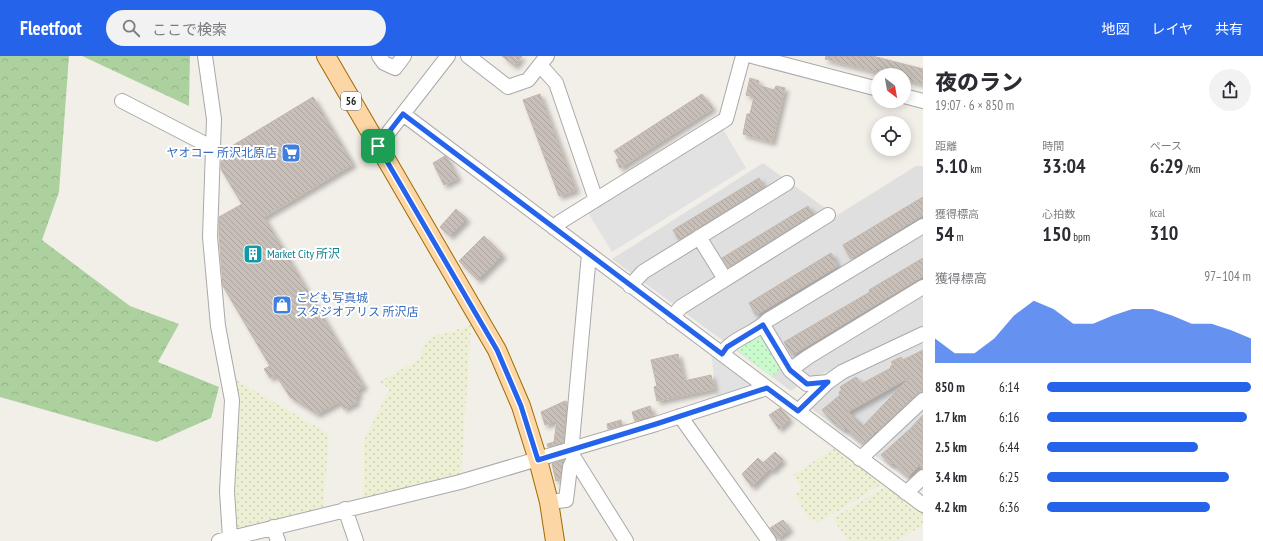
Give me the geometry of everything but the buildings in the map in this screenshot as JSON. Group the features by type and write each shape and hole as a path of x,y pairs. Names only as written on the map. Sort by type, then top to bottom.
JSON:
{"main road":[{"name":"56","path":"326,56 497,350 521,406 538,460 549,502 555,541"}],"street":[{"path":"205,56 214,119 210,237 218,326 232,400 224,539 460,482 538,460 573,454 680,416 767,388"},
{"path":"380,56 384,63 395,68 404,56"},
{"path":"378,146 448,56"},
{"path":"468,56 508,87 528,80 544,60 556,83 596,200"},
{"path":"554,228 560,222 726,119 743,56"},
{"path":"752,56 871,87"},
{"path":"911,98 923,101"},
{"path":"122,101 213,148"},
{"path":"403,114 923,505"},
{"path":"630,286 642,272 787,183"},
{"path":"672,317 681,307 828,215"},
{"path":"722,354 727,347 763,325 768,320 923,226"},
{"path":"699,237 725,279"},
{"path":"549,502 566,500 573,454 589,254"},
{"path":"790,370 808,357 923,287"},
{"path":"763,325 790,370 807,384 828,382"},
{"path":"798,411 828,382 842,372 923,334"},
{"path":"860,459 923,400"},
{"path":"680,416 769,541"},
{"path":"573,454 626,541"},
{"path":"906,493 923,476"},
{"path":"345,509 356,541"},
{"path":"272,527 278,541"}],"shaded area":[{"path":"721,126 746,168 612,252 587,211"},
{"path":"763,163 836,216 916,166 923,166 923,327 838,368 810,378 791,391 612,259"},
{"path":"923,340 923,396 866,449 808,406 834,383"},
{"path":"711,352 759,388 717,401"},
{"path":"923,406 923,471 911,482 873,454"}],"green space":[{"path":"0,56 69,56 59,192 42,240 130,306 179,324 158,362 219,387 211,418 157,442 0,397"},
{"path":"82,56 190,56 189,106"},
{"path":"471,325 461,477 363,499 364,440 390,389 379,382 420,359 425,342 442,332 444,334"},
{"path":"761,332 784,368 771,376 735,348"},
{"path":"231,377 329,434 323,509 233,532"},
{"path":"838,446 884,483 820,522 810,520 794,494 802,489 793,475"},
{"path":"890,484 923,509 923,525 896,541 847,541 833,518"}],"place":[{"name":"ヤオコー 所沢北原店","path":"291,153"},
{"name":"Market City 所沢","path":"253,254"},
{"name":"こども写真城 スタジオアリス 所沢店","path":"282,305"}],"route":[{"path":"403,114 722,354 727,347 763,325 790,370 801,380 807,384 828,382 798,411 767,388 627,433 545,456 538,460 511,380 488,332 378,146 403,114"}]}
